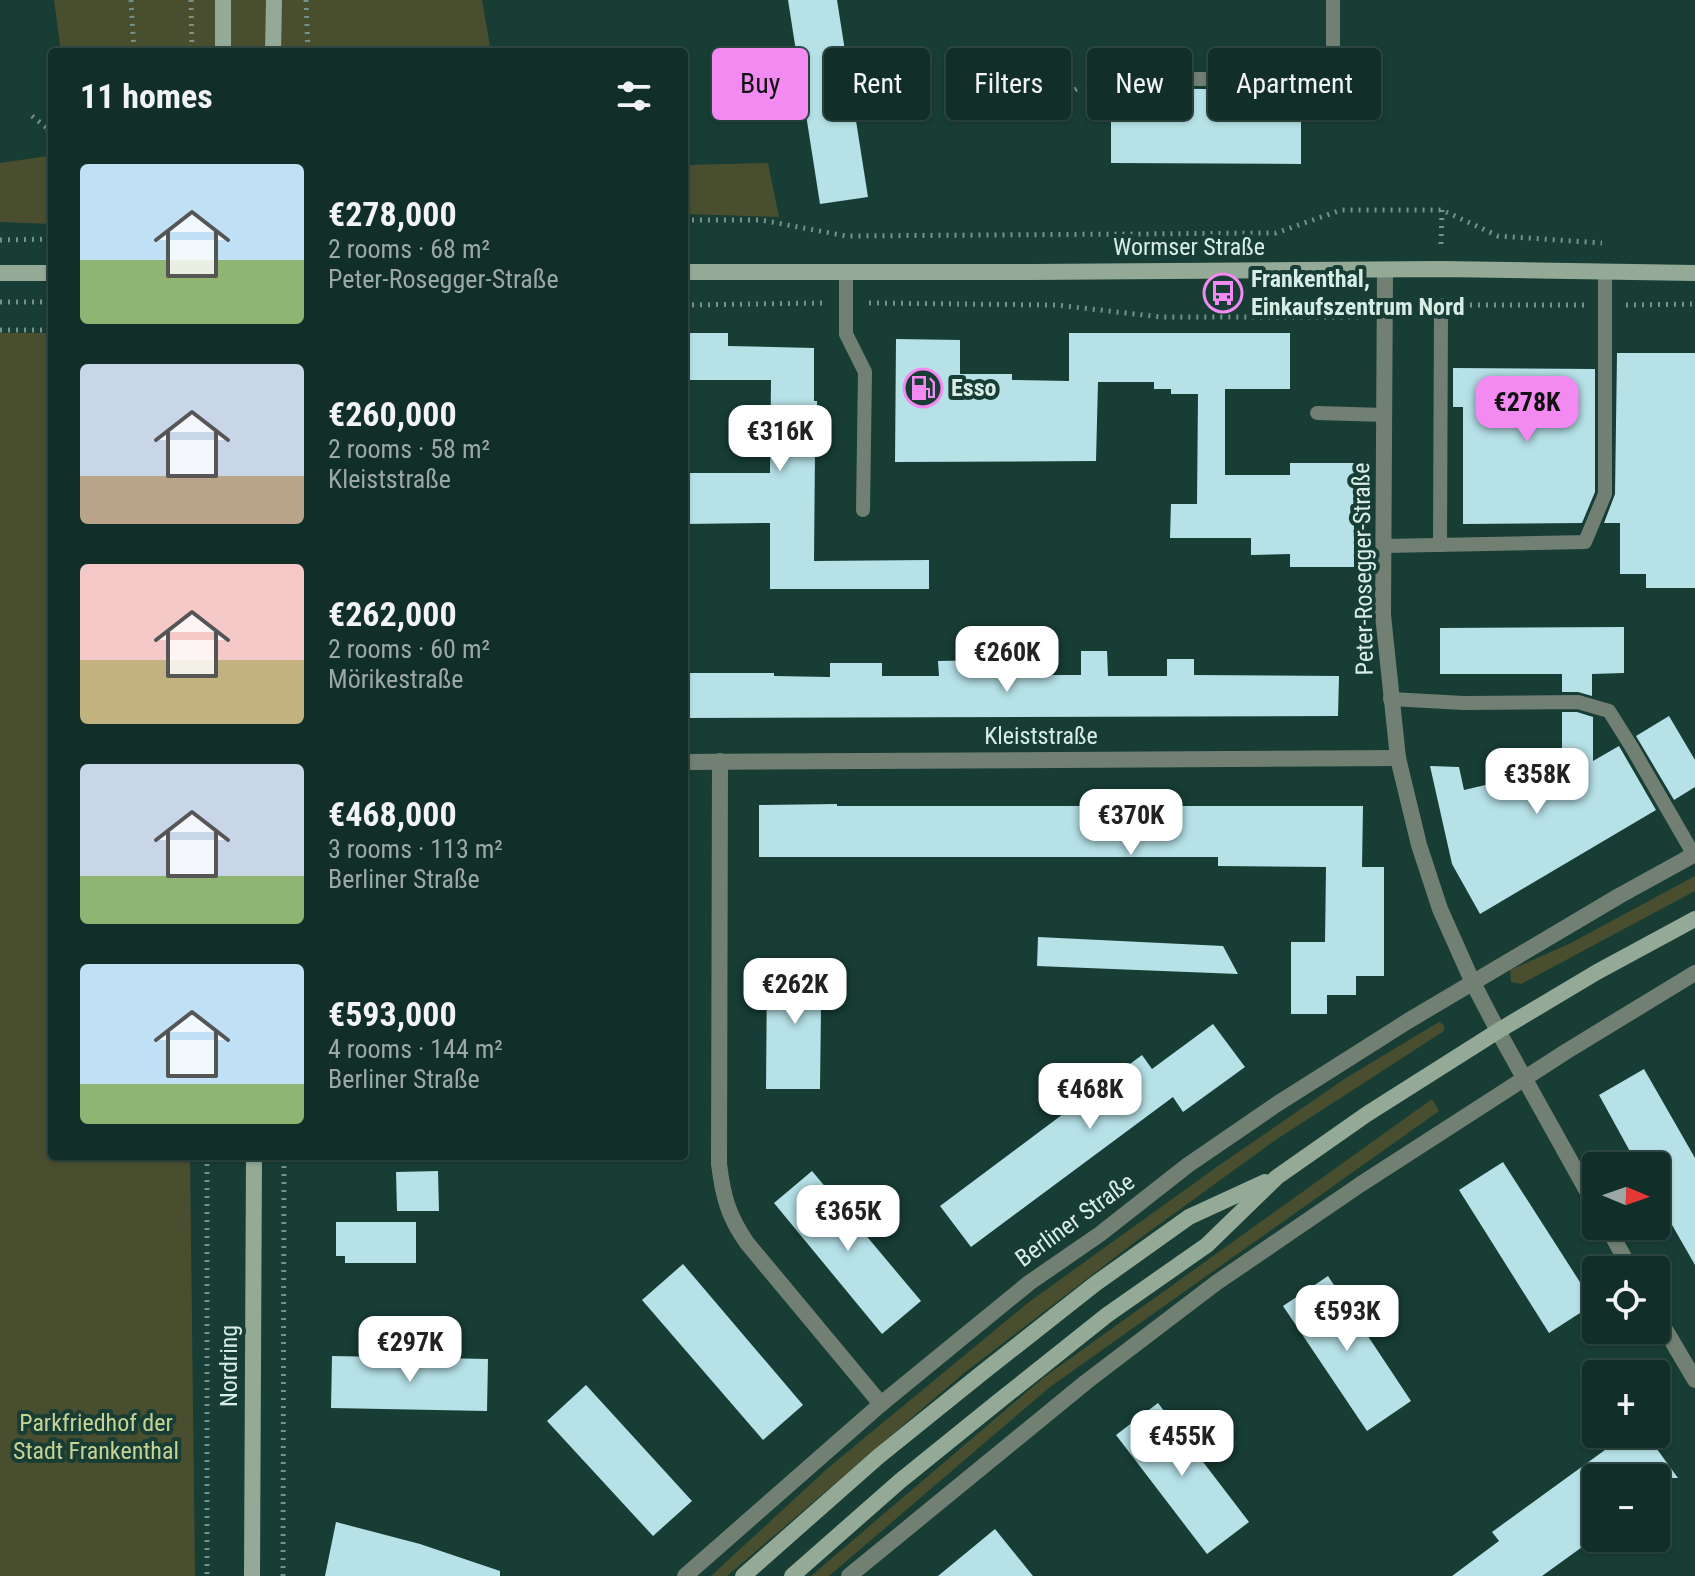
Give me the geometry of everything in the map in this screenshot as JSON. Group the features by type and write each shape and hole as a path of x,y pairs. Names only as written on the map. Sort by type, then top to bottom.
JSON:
{"main road":[{"path":"223,0 223,48"},
{"path":"273,48 274,0"},
{"name":"Wormser Straße","path":"688,272 1441,269 1695,273"},
{"path":"0,273 48,273"},
{"path":"792,1576 900,1481 1011,1391 1107,1315 1207,1245 1277,1177 1367,1114 1498,1031 1695,919"},
{"name":"Nordring","path":"252,1576 254,1160"},
{"path":"743,1576 879,1456 1095,1284 1189,1217 1277,1177"}],"street":[{"name":"Peter-Rosegger-Straße","path":"1385,270 1383,615 1398,758 1423,858 1440,909 1473,983 1582,1182"},
{"name":"Kleiststraße","path":"688,762 1398,758"},
{"path":"720,761 719,1164 727,1208 747,1243 881,1404"},
{"name":"Berliner Straße","path":"685,1576 881,1404 1029,1283 1100,1234 1188,1165 1408,1021 1694,855"},
{"path":"849,1576 1086,1382 1216,1283 1361,1184 1695,973"},
{"path":"1670,1338 1695,1380"}],"lane":[{"path":"1192,79 1308,80 1333,71 1333,0"},
{"path":"846,272 846,334 865,372 863,510"},
{"path":"1384,546 1585,542 1605,494 1605,273"},
{"path":"1440,545 1441,305"},
{"path":"1317,413 1385,415"},
{"path":"1390,699 1464,703 1578,702 1609,711 1694,855"}],"path":[{"path":"131,0 134,48"},
{"path":"191,0 192,48"},
{"path":"306,0 308,48"},
{"path":"32,116 48,129"},
{"path":"688,220 761,220 846,236 1276,233 1341,210 1442,210 1498,236 1604,244"},
{"path":"0,240 48,239"},
{"path":"0,302 48,302"},
{"path":"1441,305 1695,304"},
{"path":"688,305 1056,305 1161,317 1384,317"},
{"path":"0,330 48,330"},
{"path":"207,1160 207,1576"},
{"path":"283,1576 284,1160"}],"green space":[{"path":"54,0 482,0 490,48 60,48"},
{"path":"45,129 48,129 48,156"},
{"path":"48,156 48,224 0,222 0,163"},
{"path":"768,163 779,217 688,214 688,165"},
{"name":"Parkfriedhof der Stadt Frankenthal","path":"0,333 48,333 48,1160 190,1160 195,1576 0,1576"},
{"path":"1695,876 1695,891 1521,984 1511,982 1510,970 1569,944"},
{"path":"1439,1022 1444,1025 1444,1031 1274,1141 1135,1242 964,1373 727,1576 711,1576 828,1468 1029,1302 1346,1078"},
{"path":"1432,1099 1439,1111 1050,1387 829,1576 811,1576 1043,1378"}],"building":[{"path":"788,0 837,0 845,48 824,48 824,120 856,120 868,197 820,204 807,120 808,48 796,48"},
{"path":"1192,89 1208,89 1208,120 1301,120 1301,164 1111,163 1111,120 1192,120"},
{"path":"688,333 728,333 728,346 814,348 818,450 815,450 814,561 929,560 929,589 770,589 770,523 688,524 688,473 770,473 771,380 688,380"},
{"path":"1069,333 1290,333 1290,389 1225,389 1225,475 1290,475 1290,463 1354,463 1354,567 1290,567 1290,554 1251,555 1251,538 1170,538 1171,504 1197,504 1198,394 1171,394 1171,389 1154,389 1154,382 1098,382 1096,461 895,462 896,339 960,340 960,374 1012,374 1012,380 1069,381"},
{"path":"1617,353 1695,353 1695,588 1646,588 1646,574 1620,574 1620,523 1604,523 1615,494"},
{"path":"1453,368 1595,369 1595,492 1582,523 1463,524 1463,407 1453,407"},
{"path":"1624,627 1624,673 1592,674 1592,696 1562,692 1562,674 1440,674 1440,628"},
{"path":"1081,651 1107,651 1108,676 1167,676 1167,659 1194,659 1194,675 1339,676 1338,716 688,718 688,673 774,673 774,676 830,677 830,663 882,663 882,676 939,676 938,661 995,660 995,675 1081,675"},
{"path":"1562,712 1593,717 1593,761 1619,746 1656,810 1480,914 1452,864 1430,766 1459,767 1464,790 1562,767"},
{"path":"1669,716 1695,760 1695,787 1674,800 1636,736"},
{"path":"759,805 1363,806 1362,867 1384,867 1384,976 1356,976 1356,995 1327,995 1327,1014 1291,1014 1291,942 1325,942 1326,867 1218,866 1218,857 759,857"},
{"path":"1038,937 1223,946 1238,974 1037,966"},
{"path":"767,968 831,968 831,1009 821,1009 820,1089 766,1089"},
{"path":"1213,1024 1245,1067 1183,1112 1173,1097 971,1247 940,1206 1142,1055 1152,1069"},
{"path":"1644,1069 1695,1158 1695,1265 1670,1221 1670,1152 1630,1152 1599,1095"},
{"path":"1503,1162 1582,1285 1582,1312 1549,1333 1459,1190"},
{"path":"438,1171 439,1211 397,1211 396,1172"},
{"path":"812,1171 921,1301 882,1334 774,1203"},
{"path":"336,1222 416,1222 416,1263 345,1263 345,1256 336,1256"},
{"path":"683,1264 803,1405 763,1440 642,1300"},
{"path":"1328,1276 1411,1401 1367,1431 1283,1306"},
{"path":"332,1356 488,1359 487,1411 331,1408"},
{"path":"586,1385 692,1501 653,1536 547,1421"},
{"path":"1158,1403 1249,1522 1207,1554 1116,1435"},
{"path":"1608,1448 1656,1448 1668,1464 1586,1464"},
{"path":"1582,1467 1582,1547 1542,1576 1452,1576 1499,1541 1492,1532"},
{"path":"1670,1467 1678,1478 1670,1478"},
{"path":"336,1522 420,1544 500,1571 500,1576 325,1576"},
{"path":"995,1529 1033,1576 938,1576"}],"place":[{"name":"Frankenthal, Einkaufszentrum Nord","path":"1223,293"},
{"name":"Esso","path":"923,388"}]}
